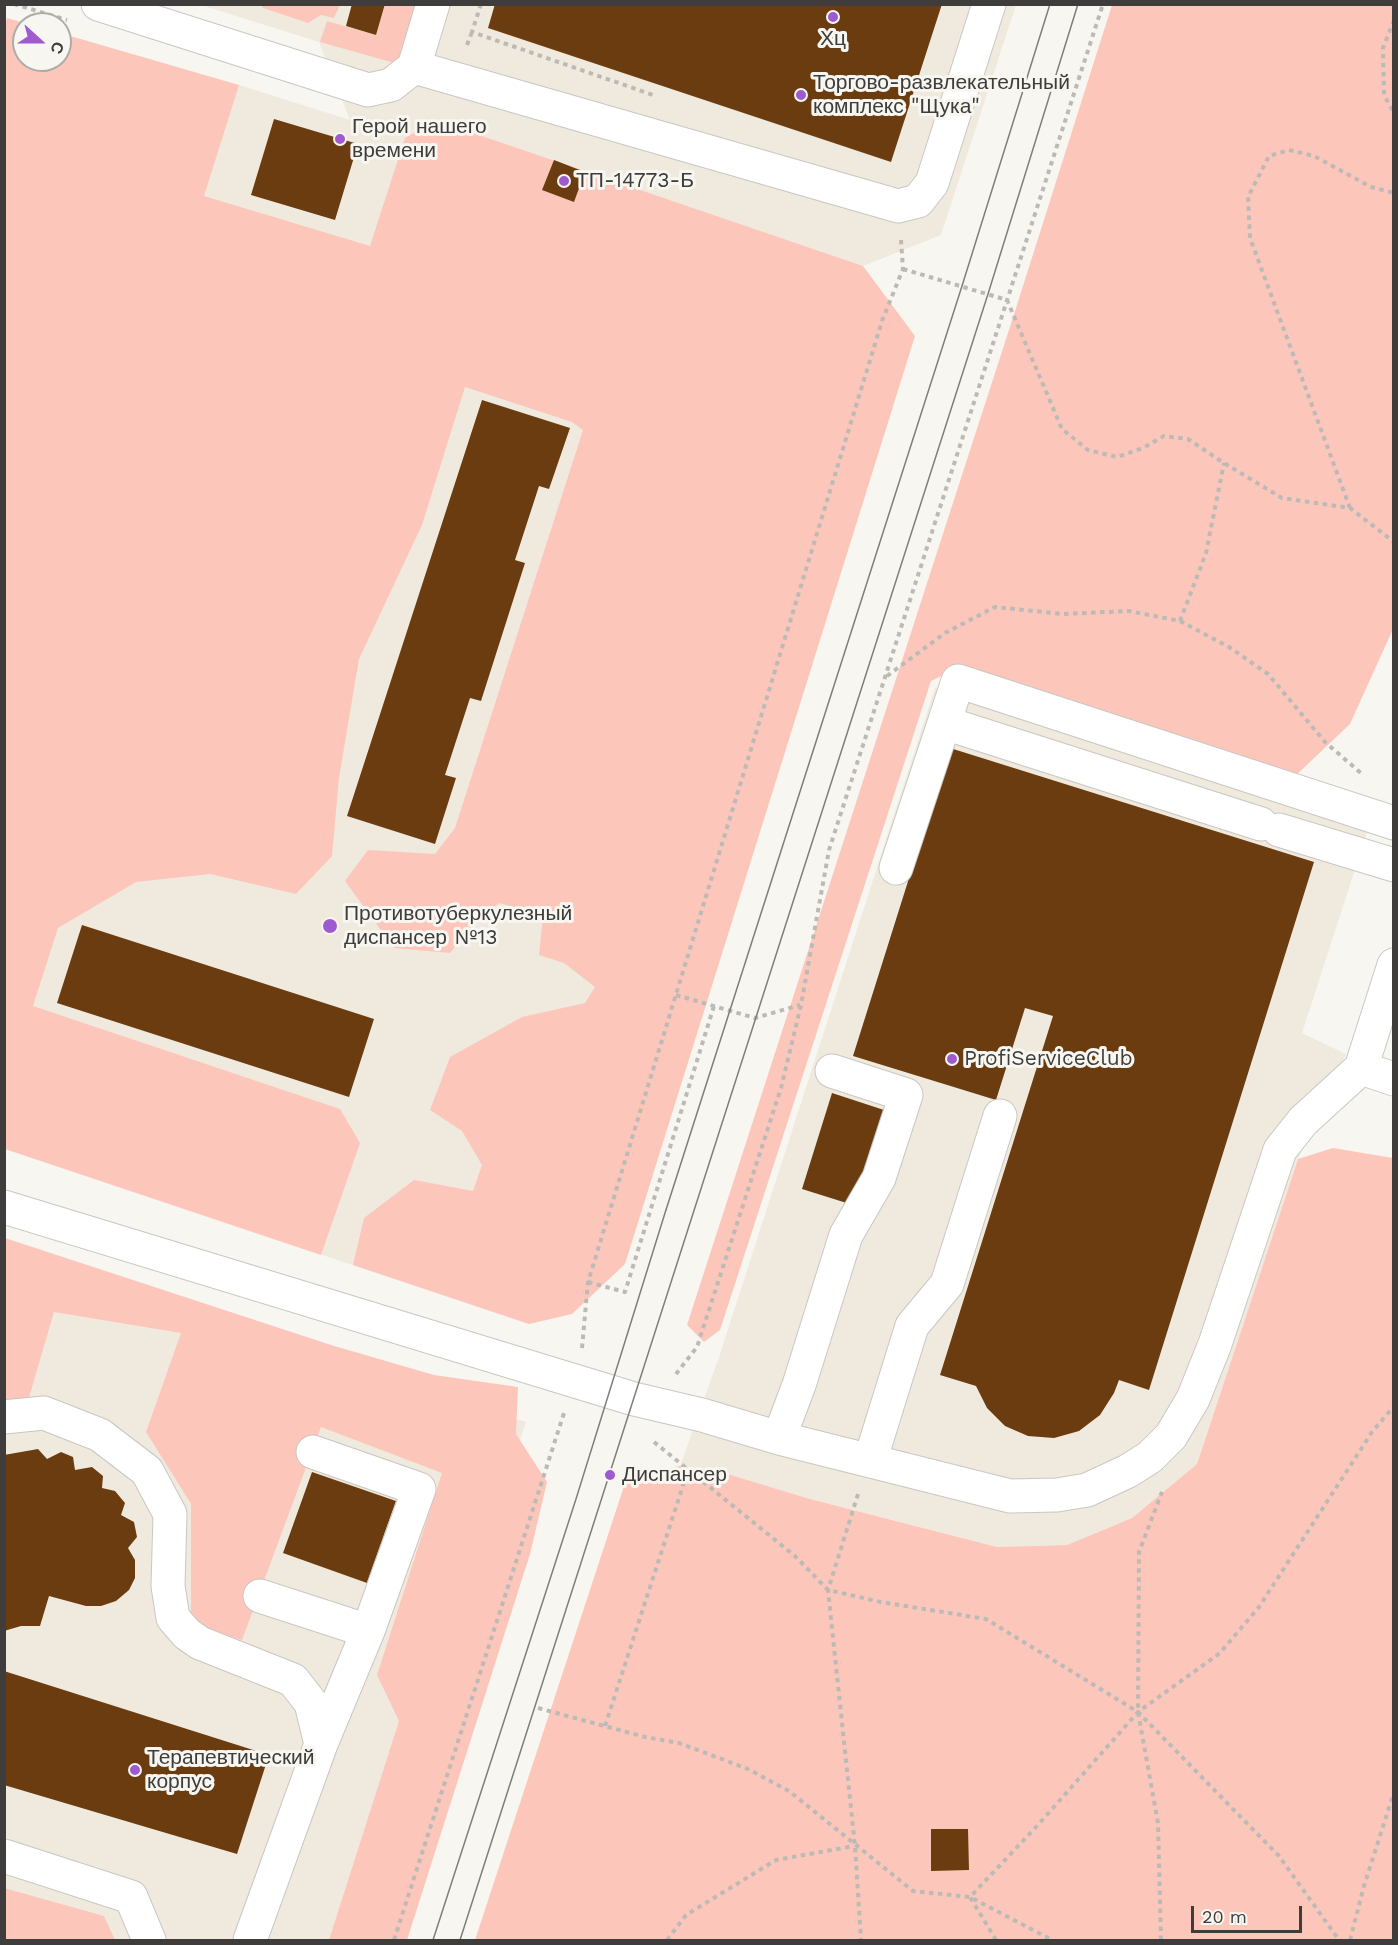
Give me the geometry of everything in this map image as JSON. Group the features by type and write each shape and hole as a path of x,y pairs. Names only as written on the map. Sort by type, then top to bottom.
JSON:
{"street":[{"path":"98,4 368,90 391,85 414,67 433,4"},
{"path":"414,67 897,206 918,201 932,183 989,4"},
{"path":"896,868 958,681 1390,822"},
{"path":"945,723 1394,866"},
{"path":"4,1207 318,1301 574,1382 779,1438 1010,1496 1057,1495 1087,1490 1128,1471 1143,1461 1171,1436 1193,1399 1215,1344 1280,1150 1303,1121 1361,1068 1394,965"},
{"path":"1361,1068 1394,1079"},
{"path":"779,1438 799,1385 846,1235 879,1178 906,1095 832,1071"},
{"path":"870,1461 912,1326 947,1284 999,1116"},
{"path":"4,1417 44,1413 100,1435 147,1471 170,1514 168,1586 173,1618 187,1634 201,1643 293,1680 311,1703 321,1744"},
{"path":"250,1941 321,1744 368,1631 419,1489 313,1452"},
{"path":"260,1596 368,1631"},
{"path":"4,1856 131,1897 149,1941"}],"path":[{"path":"481,4 472,32 674,103 675,141"},
{"path":"1103,4 829,850 801,1005 781,1088 697,1347 654,1403 645,1435 795,1556 828,1590 881,1602 986,1619 1138,1712 1279,1856 1339,1941"},
{"path":"1394,20 1383,48 1384,95 1394,113"},
{"path":"1350,508 1250,238 1248,197 1269,156 1289,150 1314,156 1371,187 1394,193"},
{"path":"394,1941 582,1357 588,1282 882,321 903,269 897,206"},
{"path":"903,269 1007,300"},
{"path":"1007,300 1062,429 1088,450 1117,457 1143,448 1164,436 1188,439 1282,498 1350,508 1394,542"},
{"path":"1180,621 1206,553 1224,463"},
{"path":"886,676 945,633 995,607 1063,614 1129,611 1180,621 1229,647 1268,674 1325,741 1375,786 1383,797 1390,822"},
{"path":"676,995 755,1018 801,1005"},
{"path":"588,1282 625,1292 714,1006"},
{"path":"970,1896 1037,1826 1138,1712 1220,1653 1252,1615 1372,1432 1394,1406"},
{"path":"564,1413 573,1415"},
{"path":"861,1941 855,1846 828,1590 870,1461"},
{"path":"605,1726 688,1470"},
{"path":"1161,1941 1158,1823 1138,1712 1139,1552 1166,1482"},
{"path":"538,1708 645,1737 679,1743 748,1769 789,1791 913,1892 970,1896 1052,1941"},
{"path":"1350,1941 1364,1886 1394,1792"},
{"path":"667,1941 686,1916 776,1860 855,1846"},
{"path":"970,1896 996,1941"}],"shaded area":[{"name":"Противотуберкулезный диспансер №13","path":"201,5 1016,5 941,235 863,266 529,1324 5,1149 130,87 239,85 350,120 319,42"},
{"path":"262,5 340,5 334,18 321,15 308,23 263,8"},
{"path":"385,5 417,5 398,64 320,42 327,21 376,35"},
{"path":"1112,5 1393,5 1393,629 1350,724 1292,779 950,672 931,681 720,1330 704,1342 687,1325"},
{"name":"Противотуберкулезный диспансер №13","path":"7,18 12,19 12,72 72,72 72,36 239,85 204,196 370,246 405,138 435,120 863,266 915,336 625,1264 572,1314 529,1324 353,1265 364,1218 414,1180 473,1191 482,1165 462,1131 430,1110 450,1057 522,1017 585,1003 595,987 564,963 539,955 543,916 500,903 482,914 450,953 394,948 345,881 368,850 435,854 455,828 583,430 572,422 465,387 422,525 359,659 339,778 332,856 296,894 210,874 136,882 58,928 33,1006 340,1109 360,1143 321,1255 5,1149 4,28"},
{"path":"935,688 1368,829 1302,1033 1346,1054 1298,1159 1197,1464 1132,1518 1067,1545 997,1547 810,1499 721,1472 680,1466 718,1360"},
{"path":"1333,1148 1393,1158 1393,1940 475,1940 627,1477 680,1466 721,1472 810,1499 997,1547 1067,1545 1132,1518 1197,1464 1298,1159"},
{"path":"5,1238 331,1345 434,1375 518,1387 516,1434 547,1482 530,1554 407,1940 329,1940 399,1721 377,1675 442,1473 321,1427 242,1640 191,1624 191,1504 146,1432 181,1333 54,1312 28,1401 5,1402"},
{"path":"4,1260 526,1422 351,1940 5,1940"},
{"path":"4,1888 104,1916 115,1940 5,1940"}],"building":[{"path":"352,4 385,4 376,35 346,26"},
{"name":"Торгово-развлекательный комплекс \"Щука\"","path":"495,4 942,4 891,162 488,28"},
{"path":"274,119 358,144 335,220 251,195"},
{"name":"ТП-14773-Б","path":"554,160 585,172 574,202 542,190"},
{"path":"482,400 570,428 549,489 539,486 515,560 525,563 481,701 470,698 445,775 456,778 435,844 347,816"},
{"path":"950,748 1314,862 1149,1390 1119,1380 1114,1393 1100,1415 1079,1431 1054,1438 1028,1436 1005,1426 987,1408 976,1386 940,1375 1053,1016 1025,1008 996,1100 853,1056"},
{"path":"82,925 374,1019 349,1097 57,1003"},
{"path":"832,1093 884,1110 853,1205 802,1189"},
{"path":"38,1449 47,1459 61,1452 73,1457 75,1470 92,1467 103,1476 102,1488 115,1491 125,1503 121,1515 134,1522 137,1537 128,1548 135,1560 135,1578 129,1590 116,1601 101,1606 86,1606 49,1596 40,1626 21,1626 4,1631 4,1455"},
{"path":"312,1472 396,1501 367,1583 283,1553"},
{"name":"Терапевтический корпус","path":"4,1671 269,1755 237,1854 4,1785"},
{"path":"931,1829 968,1829 969,1870 931,1871"}],"tram line":[{"path":"433,1940 576,1499 1050,4"},
{"path":"460,1940 988,294 1078,4"}],"place":[{"name":"Хц","path":"833,17"},
{"name":"Торгово-развлекательный комплекс \"Щука\"","path":"801,95"},
{"name":"Герой нашего времени","path":"340,139"},
{"name":"ТП-14773-Б","path":"564,181"},
{"name":"Противотуберкулезный диспансер №13","path":"330,926"},
{"name":"ProfiServiceClub","path":"952,1059"},
{"name":"Диспансер","path":"610,1475"},
{"name":"Терапевтический корпус","path":"135,1770"}]}
